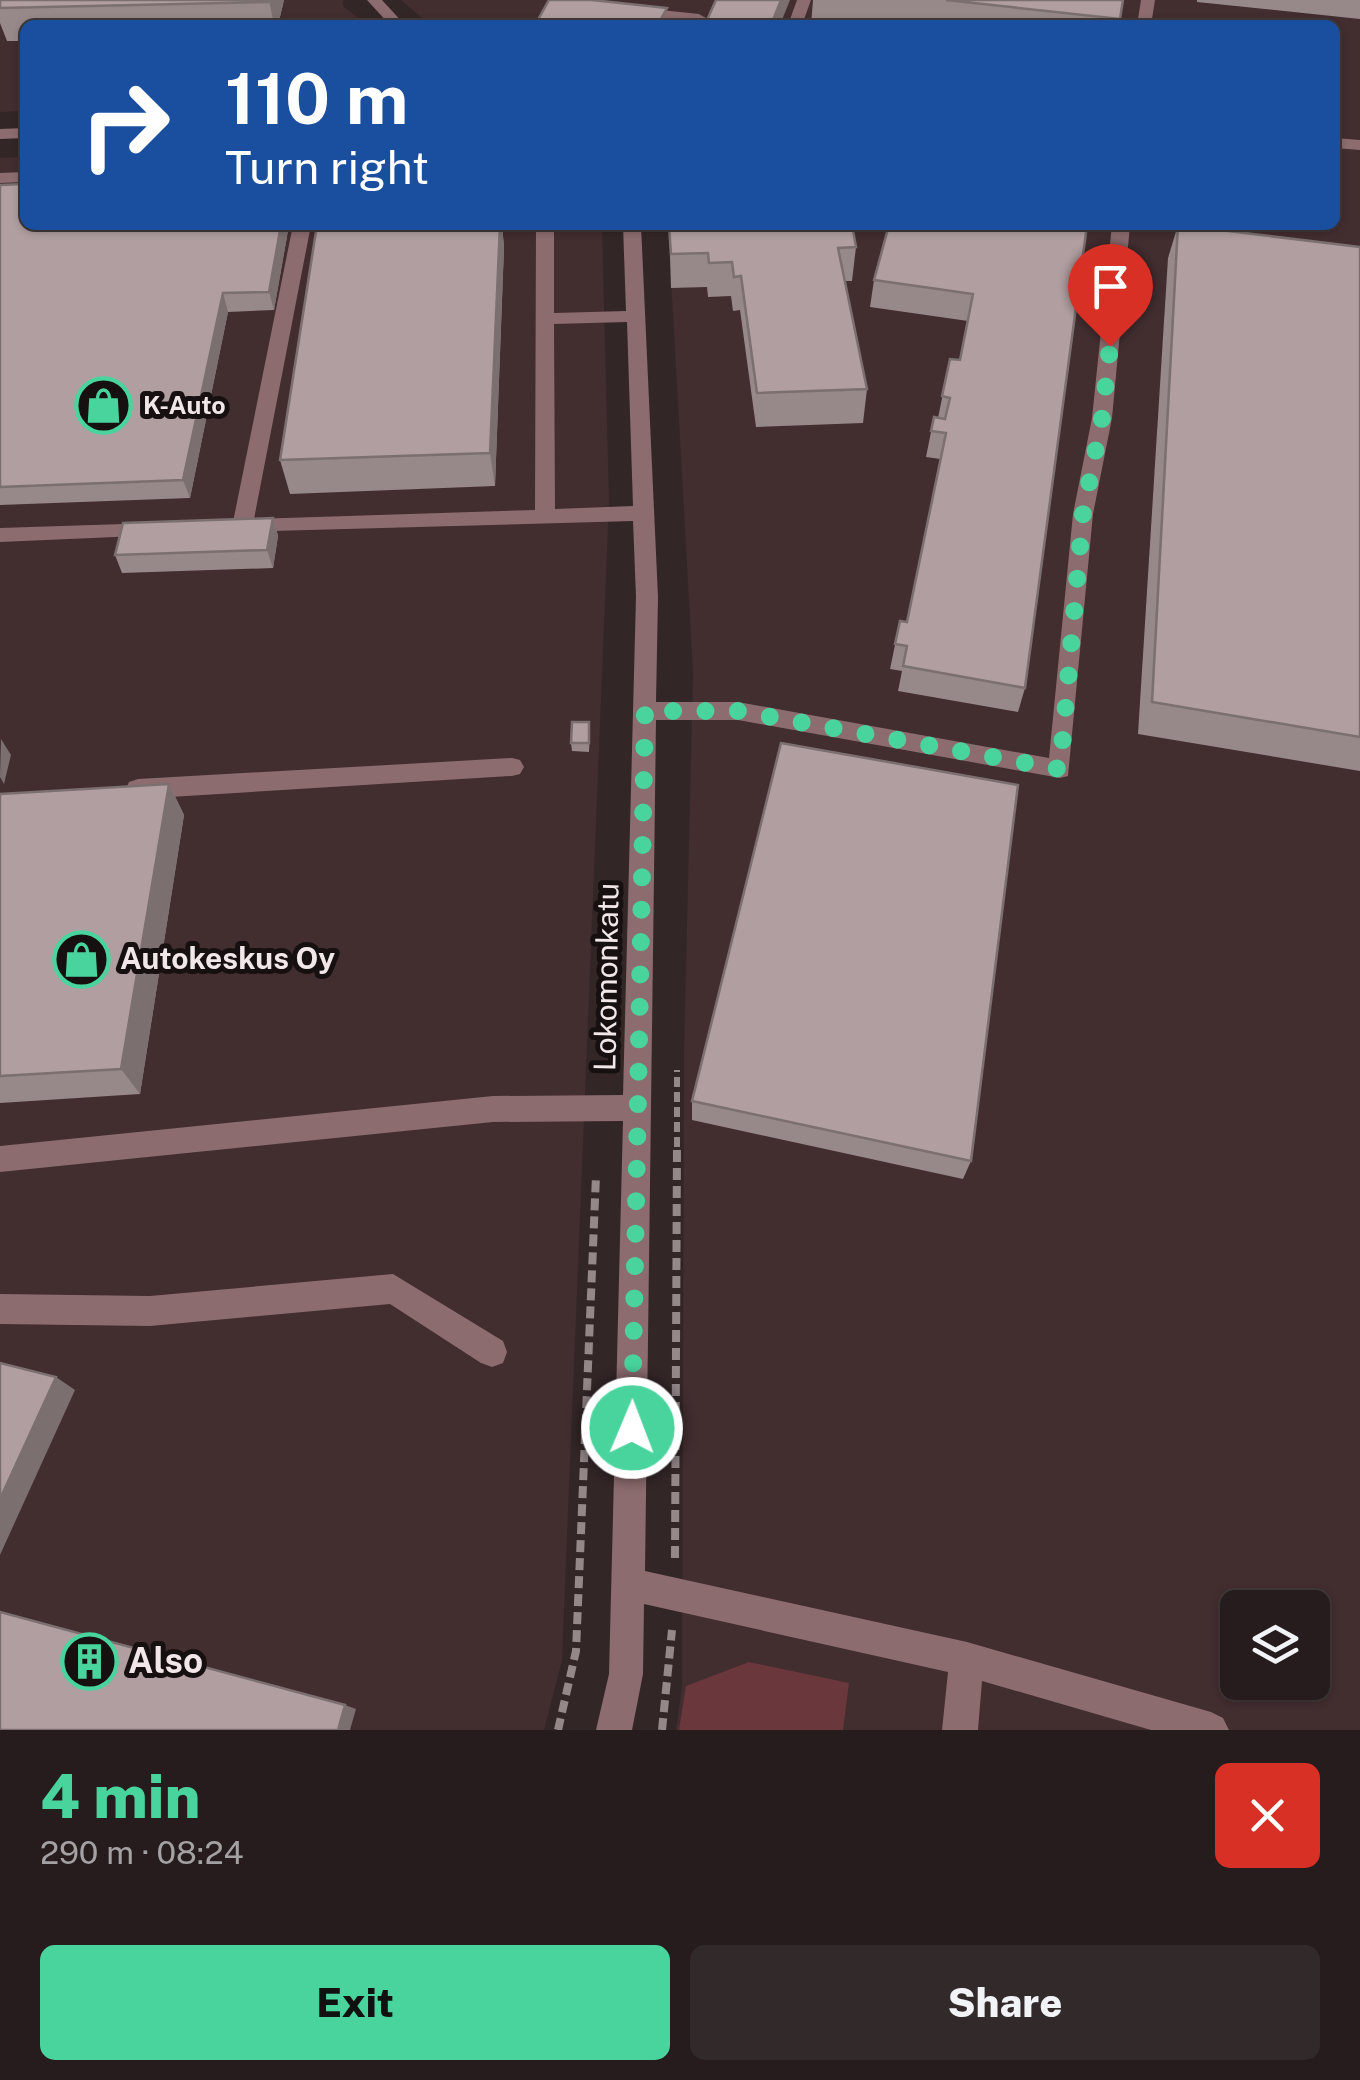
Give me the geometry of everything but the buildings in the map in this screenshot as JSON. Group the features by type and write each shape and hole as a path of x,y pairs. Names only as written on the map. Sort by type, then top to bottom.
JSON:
{"street":[{"path":"374,0 393,20"},
{"path":"621,9 700,16"},
{"path":"301,230 232,527 644,513"},
{"path":"545,230 545,516"},
{"name":"Lokomonkatu","path":"614,1730 626,1674 645,711 644,513 632,230"},
{"path":"645,711 738,711 1060,769 1083,514 1102,418 1121,230"},
{"path":"544,319 636,316"},
{"path":"0,535 167,529"},
{"path":"118,790 512,766"},
{"path":"0,1159 493,1109 637,1108"},
{"path":"0,1309 150,1311 394,1288 492,1352"},
{"path":"628,1584 968,1659 1211,1730"},
{"path":"960,1730 968,1659"}],"path":[{"path":"558,1730 576,1651 600,1107"}],"shaded area":[{"path":"0,0 343,0 343,6 361,20 20,20 20,111 0,112"},
{"path":"401,0 1360,0 1360,1730 676,1730 682,1686 684,1051 693,673 668,230 1340,230 1340,20 424,20"},
{"path":"20,157 20,230 602,230 609,502 562,1660 544,1730 0,1730 0,158"},
{"path":"749,1662 849,1683 843,1730 679,1730 686,1686"}],"place":[{"name":"K-Auto","path":"104,405"},
{"name":"Autokeskus Oy","path":"81,959"},
{"name":"Also","path":"89,1661"}],"route":[{"path":"632,1428 645,711 738,711 1060,769 1083,514 1102,418 1110,346"}]}
